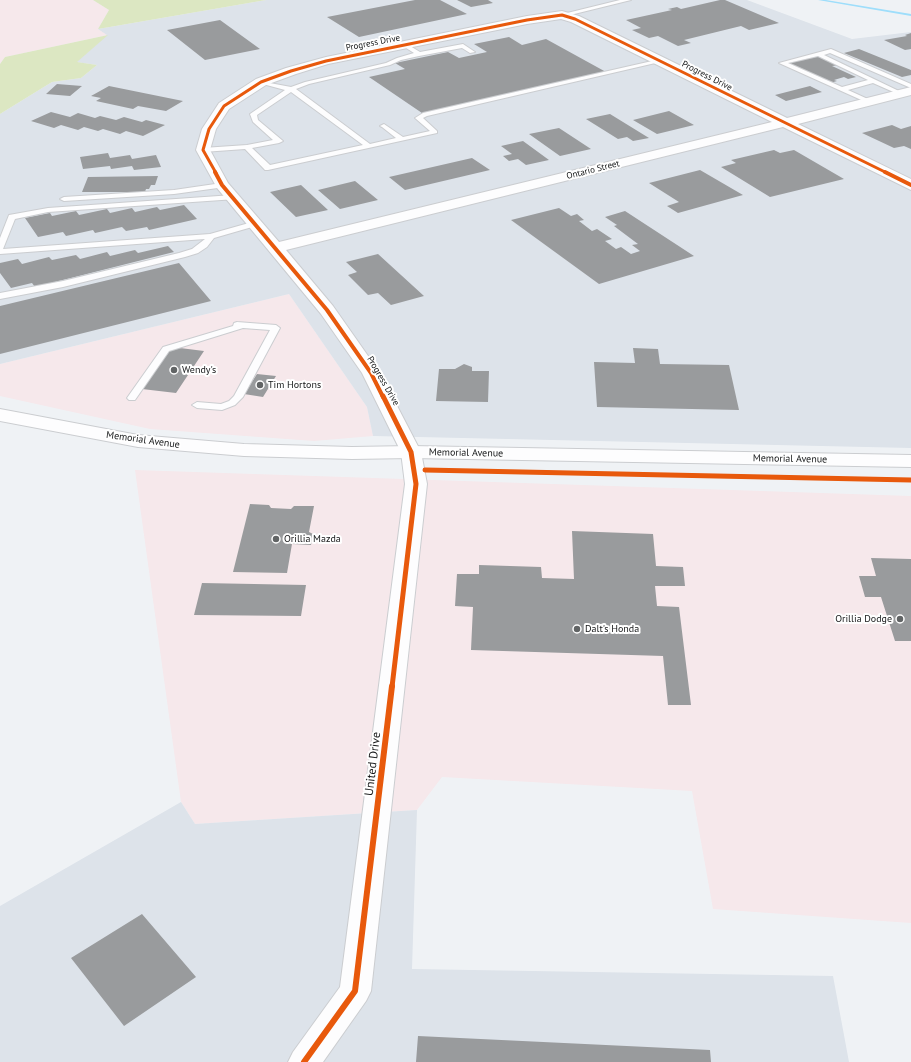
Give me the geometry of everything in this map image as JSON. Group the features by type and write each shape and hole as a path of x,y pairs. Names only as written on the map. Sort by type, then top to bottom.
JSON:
{"street":[{"name":"Progress Drive","path":"411,452 372,373 327,310 256,223 222,186 203,150 209,129 224,106 261,82 291,71 326,61 527,20 562,15 575,19 911,185"},
{"name":"Ontario Street","path":"275,248 784,123 907,90"},
{"name":"Memorial Avenue","path":"0,415 109,436 176,445 244,450 322,453 411,452 911,461"},
{"name":"United Drive","path":"304,1062 355,991 416,484 411,452"}],"lane":[{"path":"562,15 628,0"},
{"path":"405,45 419,54"},
{"path":"203,150 247,147 279,141 255,121 253,114 291,89 307,83 388,64 399,59 419,54 463,46 472,52"},
{"path":"868,101 782,63 831,51 907,90"},
{"path":"818,54 874,81 907,90"},
{"path":"247,147 268,168 435,132 418,118 425,114 661,61"},
{"path":"842,89 874,81"},
{"path":"261,82 291,89 369,146"},
{"path":"384,126 402,139"},
{"path":"64,200 174,192 222,186"},
{"path":"0,248 12,217 48,210 233,197"},
{"path":"0,252 211,236 256,223"},
{"path":"0,296 63,284 182,255 195,251 204,245 211,236"},
{"path":"132,398 166,349 238,326 276,328 232,404 222,407 197,405"}],"shaded area":[{"path":"0,0 93,0 109,10 98,29 108,35 5,57 0,64"},
{"path":"266,0 747,0 852,39 911,32 911,448 373,436 367,407 289,294 0,364 0,114 52,82 81,78 97,65 76,62 107,35 98,29"},
{"path":"289,294 367,407 373,436 314,441 150,429 0,396 0,364"},
{"path":"135,470 911,496 911,923 713,909 692,791 442,777 417,810 195,824 181,802"},
{"path":"181,802 195,824 417,810 412,969 833,976 849,1062 0,1062 0,906"}],"green space":[{"path":"93,0 266,0 98,29 109,10"},
{"path":"108,35 77,62 97,65 81,78 52,82 0,114 0,64 5,57"}],"building":[{"path":"415,0 440,0 467,14 359,37 327,17"},
{"path":"457,0 488,0 493,3 471,7"},
{"path":"725,0 779,23 749,30 741,26 684,40 691,43 678,46 658,36 649,38 632,30 641,28 626,20 672,10 668,9 677,7 681,9"},
{"path":"220,20 260,49 205,60 167,30"},
{"path":"911,33 911,49 905,50 884,40 907,36 905,35"},
{"path":"509,37 522,45 546,39 606,72 422,113 369,77 405,69 395,63 448,52 459,58 487,52 474,44"},
{"path":"859,49 911,70 911,75 902,77 844,53"},
{"path":"819,56 839,65 832,66 856,77 848,79 844,77 830,83 788,63"},
{"path":"57,84 82,86 70,96 46,94"},
{"path":"109,86 183,101 166,111 138,106 133,109 96,101 101,98 91,96"},
{"path":"810,86 822,92 786,101 775,95"},
{"path":"669,111 694,125 657,134 633,120"},
{"path":"51,112 70,117 78,113 95,118 100,116 116,120 124,117 142,122 146,120 165,125 143,136 126,131 120,134 103,129 98,131 84,127 78,130 61,125 54,128 31,121"},
{"path":"610,114 649,138 633,141 627,137 618,139 586,119"},
{"path":"892,125 901,129 911,126 911,149 904,146 894,148 862,133"},
{"path":"559,128 591,149 560,156 529,134"},
{"path":"523,141 549,160 526,165 518,159 509,161 503,156 512,154 501,146"},
{"path":"774,150 780,153 794,150 844,179 770,197 721,167 736,163 731,160"},
{"path":"108,153 110,158 130,155 132,159 156,155 161,167 134,170 132,166 111,169 110,166 83,169 80,157"},
{"path":"472,158 490,170 405,190 389,177"},
{"path":"700,170 743,195 678,213 667,206 679,202 649,183"},
{"path":"158,176 155,185 151,185 145,192 82,192 88,177"},
{"path":"355,181 378,200 340,209 318,190"},
{"path":"301,185 328,210 296,217 270,192"},
{"path":"184,205 197,219 149,230 147,227 126,231 122,227 95,233 93,230 66,236 63,232 38,237 25,218 50,213 52,216 76,211 79,215 107,209 110,213 132,208 135,212 157,207 160,210"},
{"path":"559,208 571,216 577,214 584,220 579,221 592,231 597,229 612,239 605,241 616,249 621,247 631,254 640,251 632,245 638,244 614,226 617,225 605,217 625,211 694,256 599,284 511,220"},
{"path":"168,246 174,252 35,287 32,283 11,288 0,273 0,263 18,259 22,264 49,257 52,260 76,255 80,259 107,252 110,256 135,250 138,253"},
{"path":"378,254 424,296 391,305 378,293 368,295 348,275 357,272 346,262"},
{"path":"179,263 211,301 0,354 0,306"},
{"name":"Wendy's","path":"172,347 204,351 176,393 142,389"},
{"path":"633,348 658,349 660,364 729,365 739,410 597,407 594,362 635,363"},
{"path":"464,364 472,367 472,371 489,371 488,402 436,401 439,369 455,369"},
{"name":"Tim Hortons","path":"257,374 276,376 263,397 244,394"},
{"name":"Orillia Mazda","path":"250,504 269,505 271,508 291,509 294,506 314,506 309,532 313,534 311,545 292,544 287,573 233,572"},
{"name":"Dalt's Honda","path":"572,531 653,534 656,566 683,567 685,586 655,586 657,606 679,607 691,705 668,705 663,656 471,650 473,607 455,606 457,574 479,574 479,565 541,567 542,578 574,579"},
{"name":"Orillia Dodge","path":"871,558 911,559 911,641 895,641 881,597 865,597 859,576 876,576"},
{"path":"202,583 306,585 301,616 194,615"},
{"path":"142,914 196,977 124,1026 71,958"},
{"path":"418,1036 710,1050 711,1062 416,1062"}],"waterway":[{"path":"820,0 911,15"}],"cycle path":[{"path":"304,1062 355,991 416,484 411,452 371,373 327,310 222,185 203,150 209,129 224,106 261,82 291,71 326,61 527,20 562,15 575,19 911,185"},
{"path":"425,470 911,480"}],"place":[{"name":"Wendy's","path":"174,370"},
{"name":"Tim Hortons","path":"260,385"},
{"name":"Orillia Mazda","path":"276,539"},
{"name":"Orillia Dodge","path":"900,619"},
{"name":"Dalt's Honda","path":"577,629"}]}
